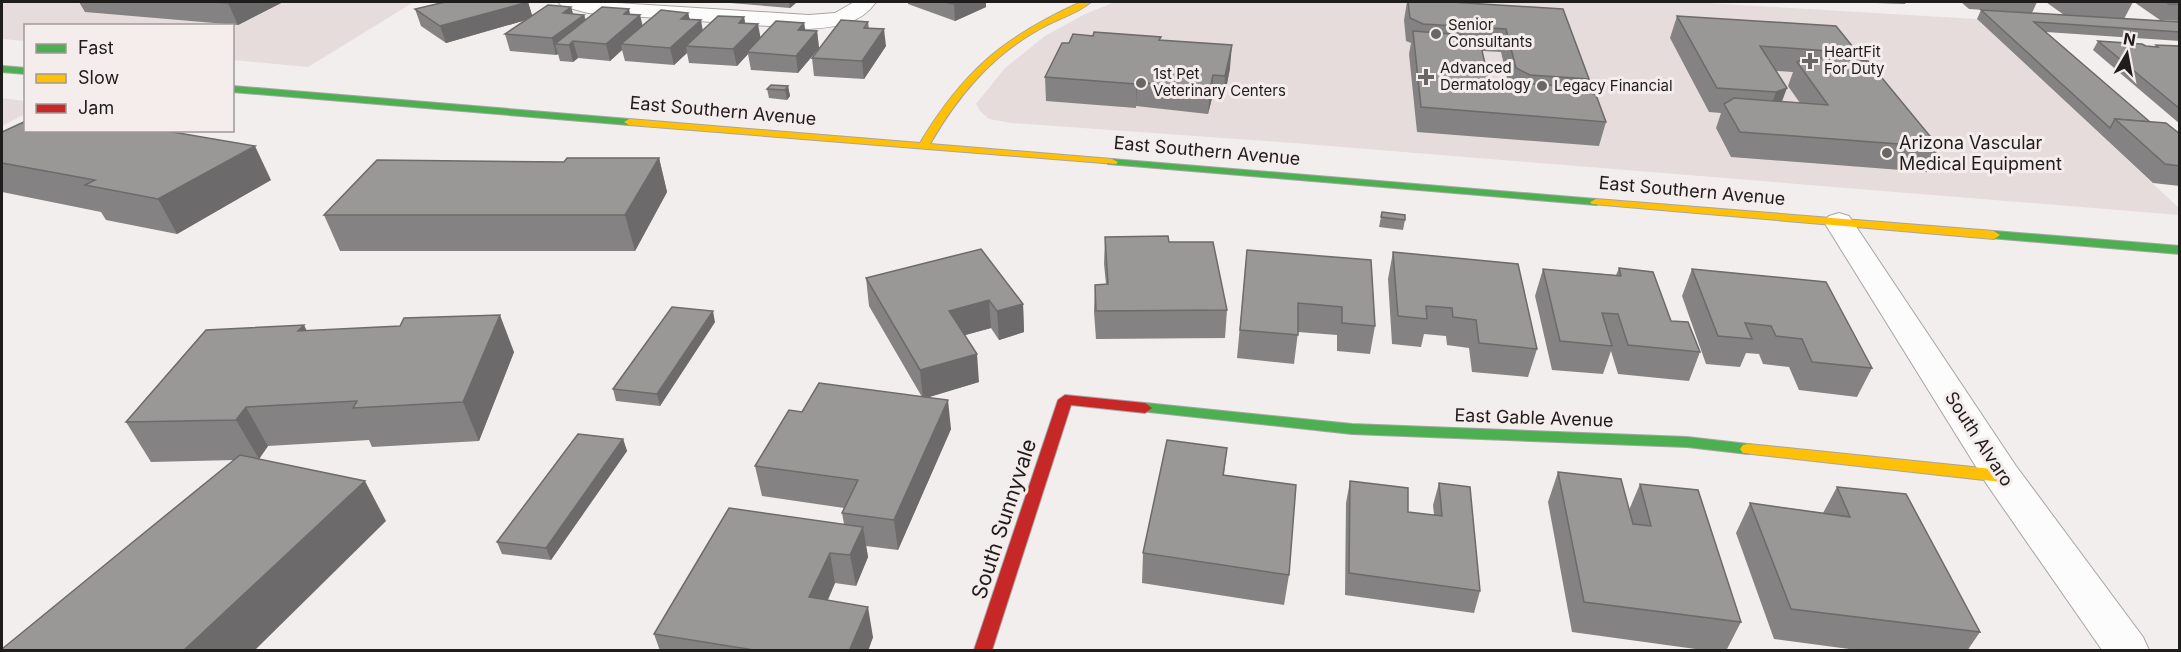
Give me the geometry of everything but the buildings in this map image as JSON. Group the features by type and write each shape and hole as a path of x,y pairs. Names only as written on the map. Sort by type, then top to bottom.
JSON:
{"main road":[{"path":"923,146 951,99 973,72 1004,45 1048,18 1087,2"},
{"path":"2,69 24,71"},
{"name":"East Southern Avenue","path":"234,89 2180,250"},
{"name":"East Gable Avenue","path":"1065,400 1352,429 1688,442 2002,476"},
{"name":"South Sunnyvale","path":"983,651 1065,400"}],"street":[{"path":"569,2 588,7 809,22 841,20 859,9 865,2"},
{"name":"South Alvaro","path":"1839,222 2002,476 2127,651"}],"shaded area":[{"path":"2,2 414,2 308,67 234,60 234,24 24,24 24,41 2,39"},
{"path":"1115,2 1689,2 1977,19 2179,208 2179,215 1293,143 1011,123 989,119 980,111 976,104 1005,68 1045,36 1085,14"},
{"path":"2,98 24,101 24,115 2,126"}],"traffic: fast":[{"path":"2,69 24,71"},
{"path":"234,89 629,122"},
{"path":"1112,162 1596,202"},
{"path":"1994,235 2180,250"},
{"path":"1145,408 1352,429 1687,442 1748,449"}],"traffic: slow":[{"path":"923,146 956,96 991,58 1034,28 1087,2"},
{"path":"629,122 1112,162"},
{"path":"1596,202 1994,235"},
{"path":"1748,449 2002,476"}],"traffic: jam":[{"path":"983,650 1065,400 1145,408"}],"place":[{"name":"Senior Consultants","path":"1436,34"},
{"name":"HeartFit For Duty","path":"1810,61"},
{"name":"Advanced Dermatology","path":"1426,77"},
{"name":"1st Pet Veterinary Centers","path":"1141,83"},
{"name":"Legacy Financial","path":"1542,86"},
{"name":"Arizona Vascular Medical Equipment","path":"1887,153"}]}
